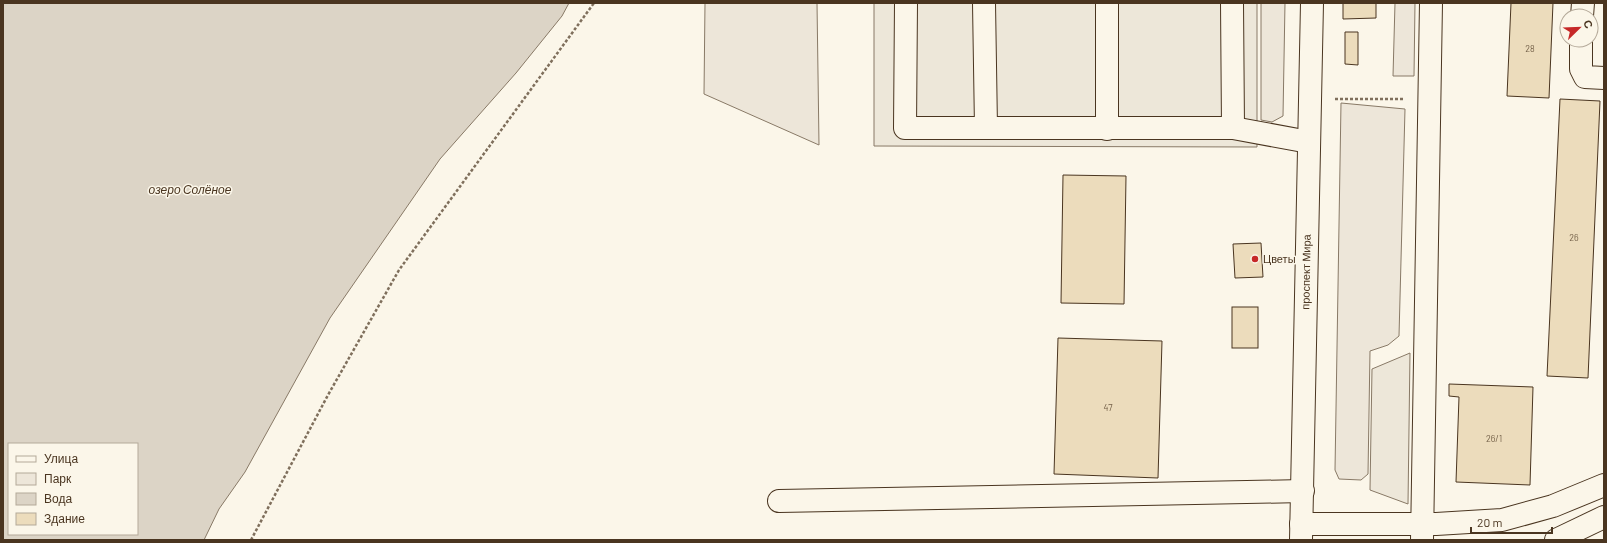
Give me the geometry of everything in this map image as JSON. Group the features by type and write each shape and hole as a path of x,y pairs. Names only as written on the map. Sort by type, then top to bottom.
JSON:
{"street":[{"path":"906,3 905,128 1233,128 1310,142"},
{"path":"984,3 986,128"},
{"path":"1106,3 1107,129"},
{"path":"1232,3 1233,128"},
{"name":"проспект Мира","path":"1301,532 1312,3"},
{"path":"1422,531 1431,3"},
{"path":"1582,48 1581,69 1585,77 1604,78"},
{"path":"1301,532 1422,531 1502,520 1553,506 1604,485"},
{"path":"779,501 1303,490"},
{"path":"1561,539 1604,517"},
{"path":"1422,531 1448,540"}],"path":[{"path":"251,540 328,395 399,270 594,3"},
{"path":"1310,99 1429,99"}],"green space":[{"path":"705,3 817,3 819,145 704,94"},
{"path":"1261,3 1285,3 1283,116 1272,122 1261,120"},
{"path":"1395,3 1415,3 1414,76 1393,76"},
{"path":"1341,103 1405,109 1399,336 1388,345 1370,351 1368,474 1361,480 1339,479 1335,470"}],"shaded area":[{"path":"874,3 1257,3 1257,147 874,146"},
{"path":"1410,353 1408,504 1370,490 1372,369"}],"water":[{"name":"озеро Солёное","path":"3,3 569,3 562,16 516,73 440,159 330,318 245,472 219,509 204,540 3,540"}],"building":[{"path":"1343,3 1376,3 1376,18 1343,19"},
{"path":"1511,3 1553,3 1549,98 1507,96"},
{"path":"1345,32 1358,32 1358,65 1345,64"},
{"path":"1560,99 1600,101 1588,378 1547,376"},
{"path":"1063,175 1126,176 1124,304 1061,303"},
{"path":"1261,243 1263,277 1235,278 1233,244"},
{"path":"1232,307 1258,307 1258,348 1232,348"},
{"path":"1058,338 1162,341 1158,478 1054,474"},
{"path":"1449,384 1533,387 1530,485 1456,482 1459,397 1449,396"}],"place":[{"name":"Цветы","path":"1255,259"}]}
